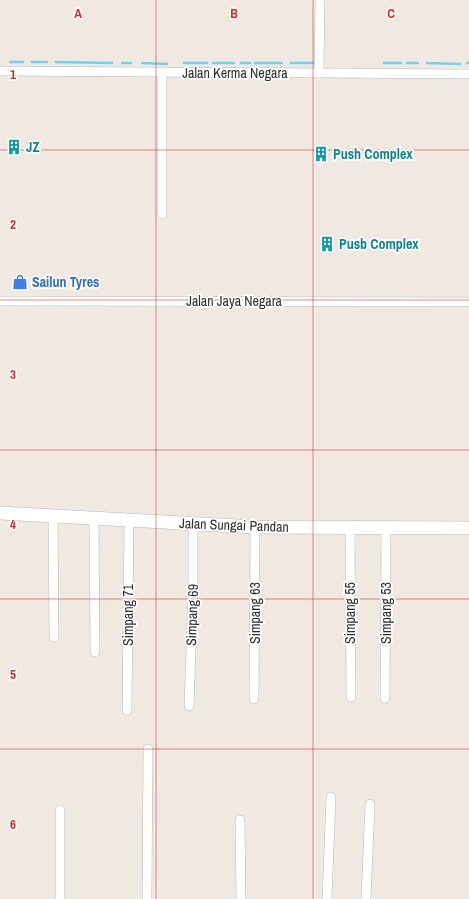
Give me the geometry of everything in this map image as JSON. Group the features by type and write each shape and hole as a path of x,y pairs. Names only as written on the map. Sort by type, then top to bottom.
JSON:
{"street":[{"path":"319,73 320,0"},
{"name":"Jalan Kerma Negara","path":"0,71 469,74"},
{"path":"162,72 162,214"},
{"name":"Jalan Jaya Negara","path":"0,301 469,302"},
{"name":"Jalan Sungai Pandan","path":"0,513 255,527 469,528"},
{"path":"53,516 54,637"},
{"path":"94,518 95,652"},
{"name":"Simpang 71","path":"127,710 129,520"},
{"name":"Simpang 69","path":"189,706 193,595 193,524"},
{"name":"Simpang 63","path":"254,699 255,527"},
{"name":"Simpang 55","path":"350,528 351,697"},
{"name":"Simpang 53","path":"385,698 386,528"},
{"path":"147,899 148,750"},
{"path":"327,899 331,797"},
{"path":"366,899 370,804"},
{"path":"60,810 60,899"},
{"path":"240,820 241,899"}],"waterway":[{"path":"10,62 23,62"},
{"path":"32,62 47,62"},
{"path":"56,62 112,63"},
{"path":"122,63 131,63"},
{"path":"142,63 167,64"},
{"path":"184,63 207,63"},
{"path":"213,63 234,63"},
{"path":"241,63 250,63"},
{"path":"255,63 282,63"},
{"path":"291,63 313,63"},
{"path":"384,63 401,63"},
{"path":"407,63 418,63"},
{"path":"427,63 460,64"}],"place":[{"name":"JZ","path":"14,147"},
{"name":"Push Complex","path":"321,154"},
{"name":"Pusb Complex","path":"327,244"},
{"name":"Sailun Tyres","path":"20,282"}]}
